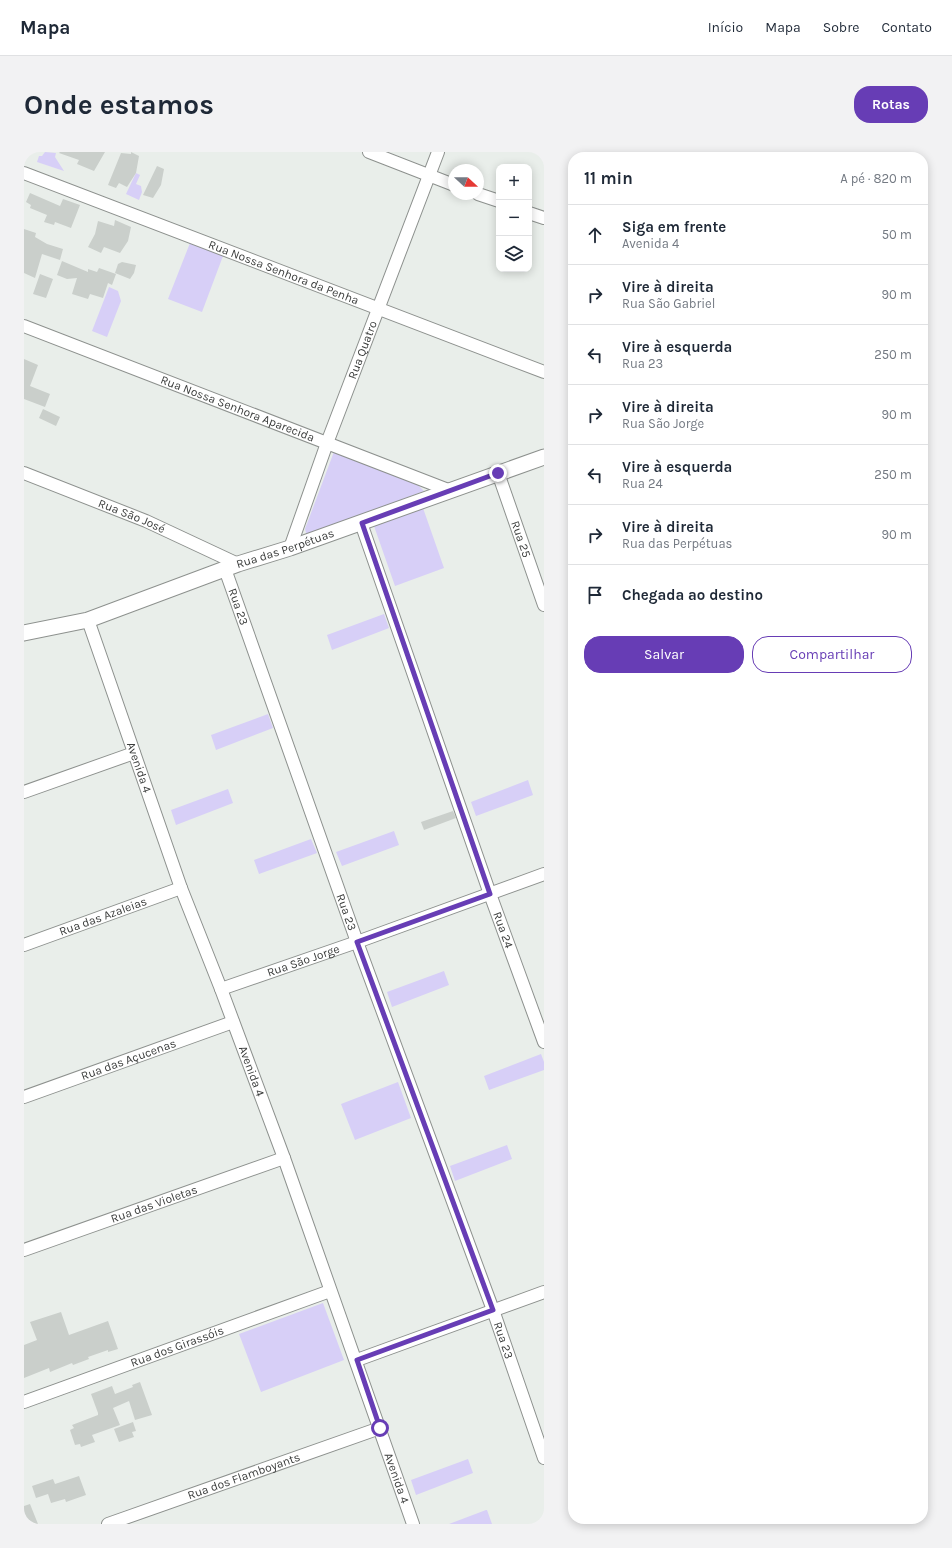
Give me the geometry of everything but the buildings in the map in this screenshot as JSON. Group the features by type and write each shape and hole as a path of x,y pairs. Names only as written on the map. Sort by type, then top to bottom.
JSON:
{"street":[{"path":"369,152 448,182"},
{"name":"Rua Quatro","path":"290,548 327,443 438,152"},
{"name":"Rua Nossa Senhora da Penha","path":"24,173 544,372"},
{"path":"484,196 496,200"},
{"path":"532,214 544,218"},
{"name":"Rua Nossa Senhora Aparecida","path":"24,326 451,491"},
{"name":"Rua das Perpétuas","path":"24,632 88,620 231,567 362,523 544,457"},
{"name":"Rua 25","path":"498,473 544,605"},
{"name":"Rua São José","path":"24,474 146,521 231,567"},
{"name":"Rua 24","path":"362,523 490,894 544,1042"},
{"name":"Rua 23","path":"231,567 357,942 493,1310 544,1458"},
{"name":"Avenida 4","path":"88,620 181,888 221,989 284,1158 330,1291 357,1360 413,1524"},
{"path":"24,792 134,753"},
{"name":"Rua São Jorge","path":"221,989 357,942 544,874"},
{"name":"Rua das Azaleias","path":"24,944 181,888"},
{"name":"Rua das Açucenas","path":"24,1097 233,1022"},
{"name":"Rua das Violetas","path":"24,1250 284,1158"},
{"name":"Rua dos Girassóis","path":"24,1402 330,1291"},
{"path":"357,1360 544,1292"},
{"name":"Rua dos Flamboyants","path":"108,1524 380,1428"}],"shaded area":[{"path":"45,152 56,153 55,157 64,171 37,162 39,156 42,156"},
{"path":"136,173 140,175 136,184 141,186 142,192 139,200 126,194"},
{"path":"190,243 223,256 202,312 168,299"},
{"path":"109,287 118,291 121,301 107,337 92,331"},
{"path":"335,449 417,484 424,491 307,536 305,529"},
{"path":"423,508 444,568 395,586 374,526"},
{"path":"384,614 389,628 332,650 327,635"},
{"path":"268,714 273,728 216,750 211,735"},
{"path":"528,780 533,795 476,816 471,802"},
{"path":"228,789 233,803 176,825 171,810"},
{"path":"394,831 399,845 342,866 336,852"},
{"path":"311,839 317,853 259,874 254,860"},
{"path":"444,971 449,985 392,1007 387,992"},
{"path":"541,1054 544,1062 544,1070 489,1090 484,1076"},
{"path":"398,1082 411,1118 355,1140 341,1104"},
{"path":"507,1145 512,1159 455,1181 450,1166"},
{"path":"323,1303 344,1360 261,1392 239,1334"},
{"path":"468,1459 473,1473 416,1495 411,1480"},
{"path":"486,1510 492,1524 449,1524"}],"route":[{"path":"380,1428 357,1360 493,1310 357,942 490,894 362,523 498,473"}]}
